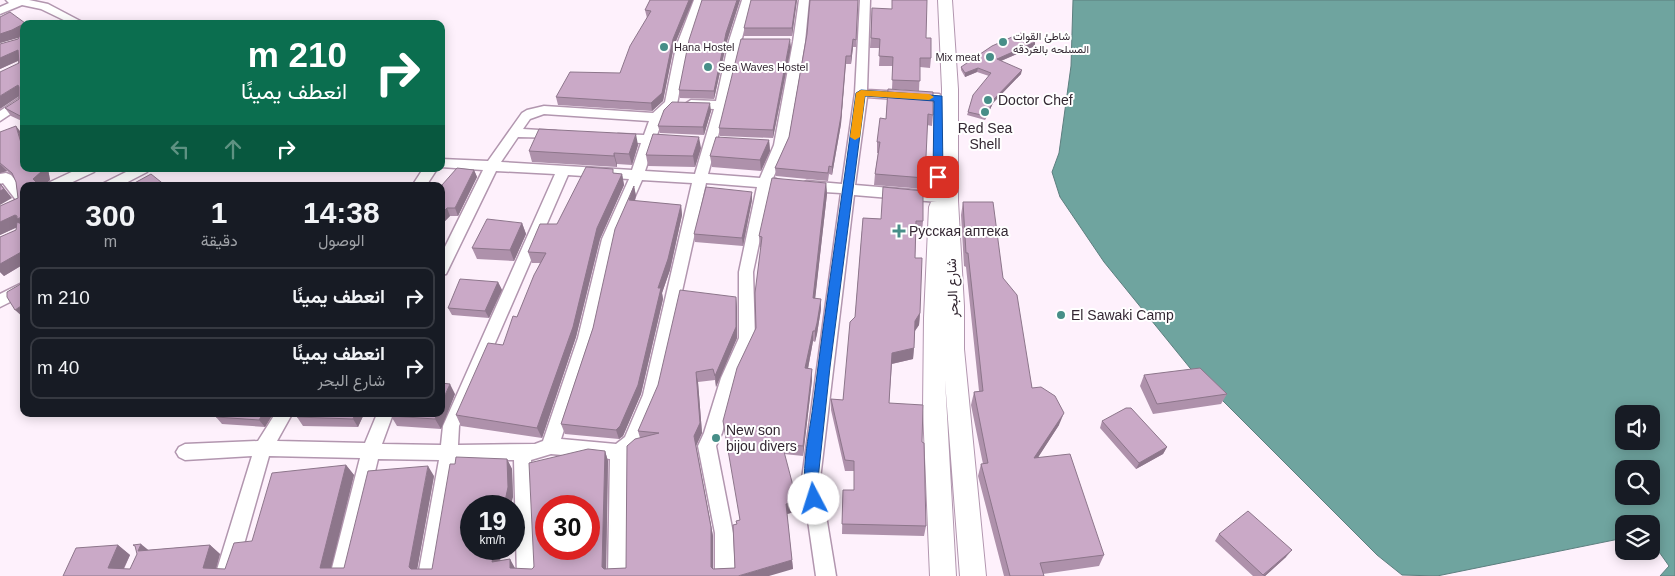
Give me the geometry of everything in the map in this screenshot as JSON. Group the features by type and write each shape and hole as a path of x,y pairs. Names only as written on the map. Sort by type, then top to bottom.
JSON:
{"main road":[{"name":"شارع البحر","path":"938,0 938,197 934,318 934,410 943,576"},
{"name":"شارع البحر","path":"945,0 950,89 949,201 953,349 973,576"}],"street":[{"path":"11,0 44,6 70,20"},
{"path":"671,104 682,47 699,0"},
{"path":"185,452 263,448 449,453 536,452 550,446 619,452 631,442 651,395 700,178 719,141 720,105 740,41 747,0"},
{"path":"725,576 724,533 707,446 714,433 730,378 747,338 746,272 765,182 776,144 804,0"},
{"path":"826,576 811,479 825,357 861,93 865,0"},
{"path":"0,10 23,1"},
{"path":"861,93 938,98"},
{"path":"0,117 20,102"},
{"path":"550,446 586,338 609,239 637,175 657,117 663,107 671,104 720,105"},
{"path":"445,262 492,166 526,116 537,111 657,117"},
{"path":"516,133 572,136"},
{"path":"600,137 676,140"},
{"path":"693,140 719,141"},
{"path":"445,163 765,182 938,197"},
{"path":"428,576 449,453 451,426 564,171"},
{"path":"61,182 83,172"},
{"path":"117,182 136,172"},
{"path":"0,179 6,178 20,196"},
{"path":"8,208 20,203"},
{"path":"0,301 20,290"},
{"path":"225,576 263,448 282,417"},
{"path":"340,576 371,450 384,417"},
{"path":"522,452 527,576"},
{"path":"618,576 619,452"}],"shaded area":[{"path":"1073,0 1675,0 1675,576 1660,576 1669,566 1660,553 1660,515 1615,515 1615,540 1437,576 1402,575 1377,555 1190,368 1104,262 1060,197 1052,172 1059,153 1071,66"}],"building":[{"path":"650,0 689,0 673,39 662,93 651,103 556,97 570,72 620,73 630,46 651,11 645,10"},
{"path":"702,0 737,0 726,33 714,91 679,90 689,40"},
{"path":"751,0 796,0 792,28 744,28"},
{"path":"810,0 858,0 856,40 853,39 851,56 846,56 841,116 832,167 829,166 828,173 775,168 789,137 807,34"},
{"path":"892,0 927,0 926,38 931,38 931,58 920,58 920,81 892,80 893,57 879,56 880,39 871,38 872,8 892,9"},
{"path":"10,12 21,20 20,26 0,34 0,17"},
{"path":"1021,33 1035,42 997,59 1022,70 994,99 986,116 968,112 973,95 991,73 978,68 965,73 961,67 992,46"},
{"path":"20,35 20,116 5,108 19,99 18,85 0,96 0,72 19,63 18,50 0,58 0,44 18,39"},
{"path":"741,39 790,39 773,130 719,128"},
{"path":"888,89 933,92 933,115 928,114 925,178 875,174 880,142 877,142 880,118 886,119"},
{"path":"672,102 710,103 703,127 658,126 664,110"},
{"path":"16,126 20,140 20,172 41,172 33,179 36,182 20,182 20,218 17,219 15,215 0,222 0,206 18,198 16,182 12,173 0,163 0,132"},
{"path":"539,129 636,134 629,154 614,153 614,156 529,151"},
{"path":"653,134 699,137 693,156 646,155"},
{"path":"716,137 769,140 760,160 710,156"},
{"path":"586,167 613,169 613,173 622,174 597,228 573,327 537,428 456,415 488,343 503,345 513,316 517,317 534,275 546,253 528,252 540,224 557,224"},
{"path":"457,168 474,170 455,208 447,208 445,210 445,182"},
{"path":"151,174 161,182 136,182"},
{"path":"772,178 826,183 813,298 821,299 817,323 815,331 813,331 805,368 812,369 803,446 782,444 797,501 786,504 792,560 738,576 63,576 76,548 118,545 108,568 130,569 137,554 133,545 141,544 138,551 210,545 203,568 225,569 234,543 252,541 272,473 346,465 320,568 344,568 368,471 428,466 409,567 411,569 432,569 450,464 455,464 456,457 507,459 508,487 506,495 460,495 460,560 492,560 492,562 510,560 510,568 532,569 534,567 529,463 588,449 605,451 602,567 604,569 626,568 627,446 635,439 659,433 638,431 658,385 680,290 736,297 736,327 715,376 713,369 696,372 700,423 694,436 711,527 711,567 713,569 735,568 733,525 737,524 736,521 740,520 723,421 737,368 756,328 755,293 762,237 759,236"},
{"path":"634,186 629,200 681,205 668,259 658,288 661,288 638,385 620,426 616,430 561,424 593,328 615,229"},
{"path":"706,187 752,192 742,238 694,234"},
{"path":"883,187 923,191 923,221 916,221 915,258 922,258 920,313 915,321 914,348 892,353 889,403 923,405 922,442 924,443 926,526 842,524 843,490 854,490 854,461 845,460 831,399 843,400 850,322 855,317 863,218 881,219"},
{"path":"963,202 993,202 1003,278 1017,295 1032,388 1041,387 1055,396 1064,413 1034,458 1070,454 1104,555 1040,563 1044,576 1010,576 981,464 988,463 974,392 983,391 968,253 966,253"},
{"path":"487,219 522,223 510,250 472,248"},
{"path":"17,222 20,223 20,253 0,264 0,237 16,230"},
{"path":"460,279 498,282 485,311 448,308"},
{"path":"20,284 20,307 15,310 7,297 7,292"},
{"path":"1200,368 1227,394 1157,404 1144,375"},
{"path":"445,383 450,384 445,395"},
{"path":"1126,408 1131,408 1167,447 1139,463 1102,421"},
{"path":"216,417 261,417 259,420"},
{"path":"297,417 354,417 353,419"},
{"path":"406,417 436,417 435,419"},
{"path":"1248,511 1292,550 1263,575 1219,534"}],"slow traffic":[{"path":"855,137 861,93 929,97"}],"place":[{"name":"شاطئ القوات المسلحه بالغردقه","path":"1003,42"},
{"name":"Hana Hostel","path":"664,47"},
{"name":"Mix meat","path":"990,57"},
{"name":"Sea Waves Hostel","path":"708,67"},
{"name":"Doctor Chef","path":"988,100"},
{"name":"Red Sea Shell","path":"985,112"},
{"name":"Русская аптека","path":"899,231"},
{"name":"El Sawaki Camp","path":"1061,315"},
{"name":"New son bijou divers","path":"716,438"}],"route":[{"path":"814,499 811,479 861,93 938,98 938,177"}]}
